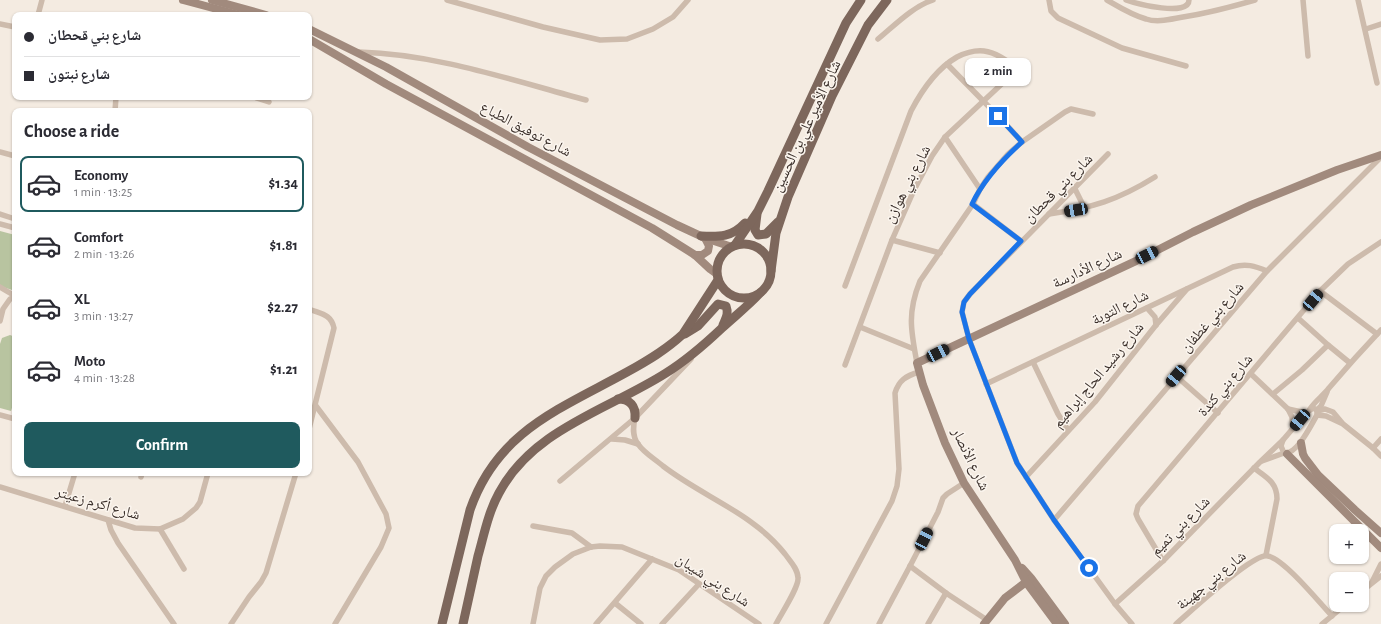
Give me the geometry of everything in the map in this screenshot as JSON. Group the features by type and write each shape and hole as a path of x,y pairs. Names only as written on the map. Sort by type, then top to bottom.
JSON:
{"main road":[{"name":"شارع الأمير علي بن الحسين","path":"734,246 758,211 778,172 846,23 861,0"},
{"name":"شارع الأمير علي بن الحسين","path":"771,271 774,243 788,197 832,96 868,26 887,0"},
{"path":"758,211 755,228 758,235 766,234 780,220"},
{"path":"703,237 734,233 758,211"},
{"path":"462,624 486,524 499,493 506,481 526,458 541,443 563,429 664,374 698,350 760,293 768,283 771,271 768,259 760,249 748,244 734,246 725,251 720,258 718,266 718,277 724,289 735,296 748,297 760,293"},
{"path":"442,624 473,503 484,479 504,451 520,435 545,417 654,357 669,346 683,334 718,277"},
{"path":"683,334 698,326 718,304 726,306 728,311 722,328"},
{"path":"618,399 624,399 634,406 636,412 635,418"}],"street":[{"path":"39,12 42,0"},
{"path":"183,0 228,12"},
{"path":"212,0 255,12"},
{"path":"447,0 543,27 600,40 627,39 653,29 673,17 688,0"},
{"path":"878,39 913,10 933,0"},
{"path":"1049,0 1051,11 1058,18 1122,48 1186,66"},
{"path":"1107,0 1146,20 1166,20 1187,17 1213,12 1255,0"},
{"path":"1126,0 1155,7 1183,8 1187,6 1189,0"},
{"path":"1303,0 1308,56"},
{"path":"1358,0 1366,29 1377,83"},
{"path":"1183,8 1187,17"},
{"path":"0,24 12,26"},
{"path":"1366,29 1381,24"},
{"name":"شارع توفيق الطباع","path":"312,30 394,72 528,147 677,225 703,237 734,246"},
{"name":"شارع توفيق الطباع","path":"312,41 386,84 652,228 695,255 718,277"},
{"name":"شارع بني هوازن","path":"845,286 911,111 918,97 926,86 947,64 968,52 984,51 997,55 1010,64 1012,69 1011,74 1007,79 945,137 932,156 914,190 892,240 846,364"},
{"path":"356,52 389,54 447,63 586,100"},
{"path":"947,64 992,109 1022,142"},
{"path":"386,84 394,72"},
{"path":"263,100 269,102"},
{"path":"917,363 912,333 911,313 912,302 920,281 940,253 988,177 1008,154 1022,142 1071,109 1093,114"},
{"path":"945,137 980,189"},
{"path":"0,152 12,155"},
{"name":"شارع بني قحطان","path":"1108,154 970,294 964,302 962,312 969,339 1017,463 1054,520 1115,604 1132,624"},
{"name":"شارع بني غطفان","path":"1054,520 1267,271 1381,156"},
{"name":"شارع الأدارسة","path":"917,363 1136,261 1251,205 1337,170 1381,156"},
{"path":"1049,214 1085,209 1120,196 1155,177"},
{"path":"1075,189 1085,209"},
{"path":"972,204 1021,241"},
{"path":"0,214 12,218"},
{"path":"0,224 12,227"},
{"path":"695,255 702,255 708,251 709,246 703,237"},
{"path":"892,240 940,253"},
{"name":"شارع بني كندة","path":"1163,561 1138,519 1136,514 1138,506 1320,292 1348,264 1381,242"},
{"name":"شارع التوبة","path":"986,384 1241,264 1251,265 1267,271"},
{"path":"0,287 12,296"},
{"name":"شارع رشيد الحاج إبراهيم","path":"1026,477 1095,402 1156,325 1188,288"},
{"path":"1308,411 1379,332 1320,292"},
{"path":"0,321 6,303 12,299"},
{"path":"1146,308 1155,317 1156,325"},
{"path":"312,310 329,317 334,328 312,419"},
{"path":"1298,318 1350,363"},
{"path":"860,327 914,349"},
{"path":"1273,394 1302,370 1328,345"},
{"path":"560,481 612,439 635,418 676,376 698,350"},
{"path":"1033,362 1058,414 1068,430"},
{"name":"شارع الأنصار","path":"917,363 945,443 964,483 1051,611 1057,624"},
{"path":"826,624 892,501 897,486 899,469 895,393 900,382 905,377 919,372"},
{"path":"1251,374 1288,409 1292,417 1294,428"},
{"path":"1176,376 1218,413"},
{"path":"1328,390 1301,443 1302,454 1318,475 1381,533"},
{"path":"316,406 358,462 386,514 389,528 381,547 335,624"},
{"path":"1288,409 1308,411 1313,408 1317,412 1344,424 1381,456"},
{"name":"شارع بني تميم","path":"1115,604 1163,561 1283,440 1308,411"},
{"path":"0,415 12,418"},
{"path":"635,418 633,432 638,444"},
{"path":"612,439 625,440 638,444 678,477 725,504 751,522 772,540 798,574 798,584 776,624"},
{"path":"1373,448 1381,439"},
{"path":"1283,440 1281,446 1286,454 1381,548"},
{"name":"شارع بني تميم","path":"1260,462 1286,454 1301,443"},
{"path":"1254,468 1274,484 1277,492 1277,499 1266,555"},
{"path":"65,506 74,476"},
{"name":"شارع أكرم زعيتر","path":"0,487 135,528 160,529 183,519 196,508 202,495 207,476"},
{"path":"231,624 266,573 295,476"},
{"path":"879,624 910,566 943,498 964,483"},
{"path":"108,520 111,530 118,543 174,624"},
{"path":"533,526 572,533 591,547"},
{"path":"160,529 184,569"},
{"name":"شارع بني شيبان","path":"533,624 540,588 546,576 566,558 591,547 610,546 622,547 679,570 759,624"},
{"name":"شارع بني جهينة","path":"1176,624 1245,565 1261,556 1266,555 1284,564 1332,616"},
{"path":"596,624 652,559"},
{"path":"1371,584 1381,564"},
{"path":"910,566 985,622 1005,598 1029,580"},
{"path":"1371,584 1381,576"},
{"path":"662,624 699,584"},
{"path":"928,624 946,593"},
{"path":"615,603 641,624"},
{"name":"شارع الأنصار","path":"1051,611 1065,624"},
{"path":"1322,624 1337,612"}],"green space":[{"path":"0,231 12,234 12,290 0,286"},
{"path":"10,335 12,336 11,411 0,408 0,344 2,338"}],"route":[{"path":"998,116 1022,142 1008,154 988,177 972,204 1021,241 970,294 964,302 962,312 969,339 1017,463 1054,520 1089,568"}]}
